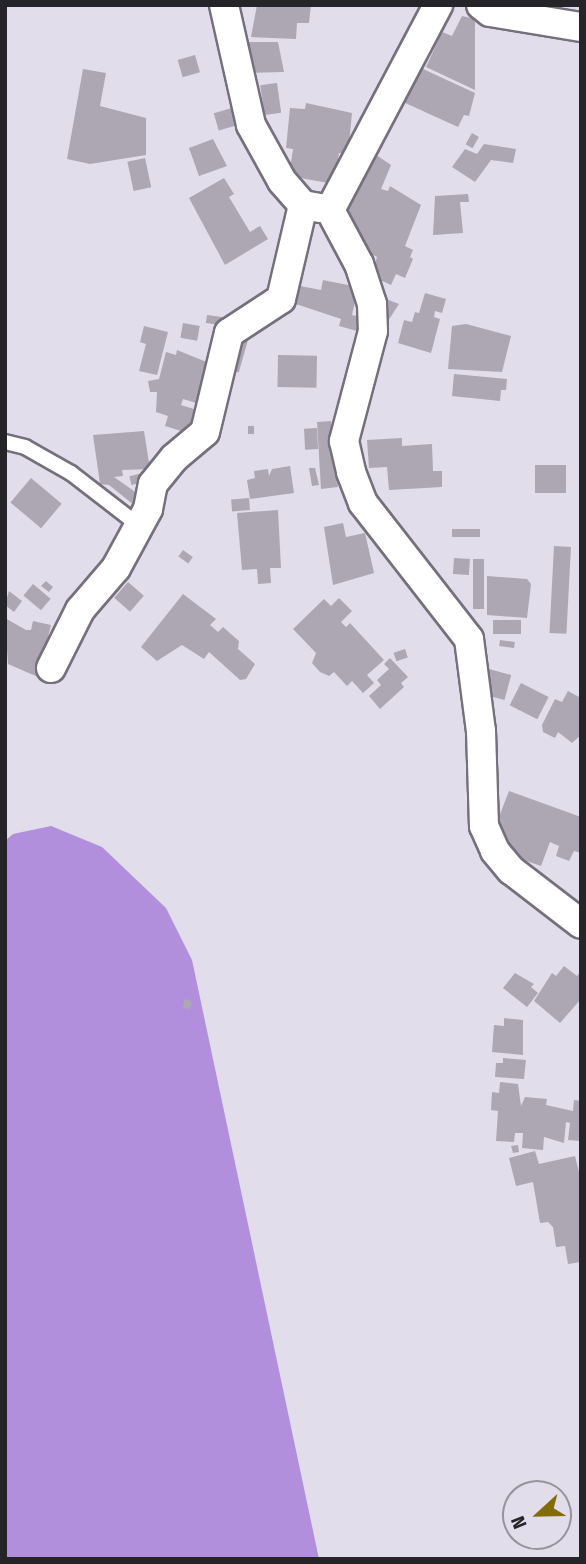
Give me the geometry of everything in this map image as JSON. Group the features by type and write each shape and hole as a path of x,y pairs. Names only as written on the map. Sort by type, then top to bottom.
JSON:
{"street":[{"path":"225,5 251,125 282,181 316,208 359,264 372,304 373,331 344,441 351,472 363,503 469,639 481,731 484,826 495,851 511,870 581,924"},
{"path":"51,668 80,610 116,568 137,524 148,509 153,484 174,458 205,432 229,333 281,299 316,208 438,5"},
{"path":"481,5 490,12 581,27"}],"lane":[{"path":"5,442 25,447 71,473 137,524"}],"shaded area":[{"path":"51,826 102,847 166,908 192,960 319,1559 5,1559 5,841 13,834"}],"building":[{"path":"257,5 311,5 309,23 297,23 296,39 251,37"},
{"path":"462,16 475,19 475,90 426,67 442,32 452,36"},
{"path":"246,42 278,42 284,72 246,73"},
{"path":"195,55 200,72 183,77 178,60"},
{"path":"83,69 106,73 100,106 146,118 146,155 90,164 67,159"},
{"path":"423,69 475,93 469,116 464,115 458,127 403,102"},
{"path":"277,83 281,113 264,115 260,85"},
{"path":"306,103 352,113 348,154 339,153 334,184 289,176 293,149 286,148 290,108 305,109"},
{"path":"232,108 237,125 219,131 214,113"},
{"path":"472,133 479,137 472,148 466,144"},
{"path":"213,139 227,166 199,176 189,148"},
{"path":"484,144 516,149 513,163 491,160 475,182 452,167 465,149 477,154"},
{"path":"372,152 391,165 381,189 388,191 390,186 421,205 405,246 413,250 410,257 413,259 405,278 396,274 391,285 380,280 374,267 377,257 366,251 345,215"},
{"path":"145,158 151,187 134,191 127,162"},
{"path":"224,178 234,194 229,197 250,232 260,226 268,239 225,265 189,198"},
{"path":"468,194 469,202 460,202 463,233 433,235 435,196"},
{"path":"323,280 358,287 352,315 361,317 364,333 339,326 341,319 296,304 300,286 321,290"},
{"path":"425,293 446,299 442,313 435,311 434,317 440,319 431,353 398,343 404,320 412,322 415,312 419,313"},
{"path":"386,299 399,304 386,324 383,306"},
{"path":"207,315 222,317 221,325 206,323"},
{"path":"183,323 200,326 197,341 180,338"},
{"path":"466,324 511,336 502,372 448,369 452,326"},
{"path":"144,326 168,332 157,375 139,371 146,344 140,342"},
{"path":"243,332 250,334 239,372 232,370"},
{"path":"177,350 214,365 203,405 183,399 181,405 194,409 191,434 165,426 168,416 156,412 157,392 150,392 148,381 159,379 166,352 176,355"},
{"path":"278,355 317,356 316,388 277,387"},
{"path":"454,374 507,379 506,390 501,390 500,401 452,396"},
{"path":"331,421 338,487 321,489 317,422"},
{"path":"248,426 254,426 254,434 248,434"},
{"path":"317,428 318,449 305,450 304,429"},
{"path":"144,431 150,469 122,470 123,476 114,477 141,496 134,505 109,485 100,484 93,435"},
{"path":"402,438 402,446 432,444 433,471 442,471 442,487 389,490 387,467 369,468 367,440"},
{"path":"535,465 566,465 566,493 535,493"},
{"path":"290,466 294,493 250,499 247,480 255,478 254,471 268,469 269,476 272,469"},
{"path":"309,468 315,468 319,485 312,486"},
{"path":"143,473 145,482 131,485 129,476"},
{"path":"31,478 62,504 41,528 10,503"},
{"path":"249,498 250,510 232,512 231,500"},
{"path":"278,510 281,568 270,568 271,583 258,584 257,569 242,570 237,513"},
{"path":"343,523 346,537 365,533 374,573 333,585 324,527"},
{"path":"452,529 480,529 480,537 452,537"},
{"path":"554,546 571,547 566,634 549,633"},
{"path":"183,550 193,557 188,563 178,557"},
{"path":"454,558 470,559 469,575 453,574"},
{"path":"473,559 484,559 484,609 473,609"},
{"path":"487,576 527,579 531,584 527,618 487,615"},
{"path":"46,581 53,587 49,592 41,586"},
{"path":"128,582 144,596 130,612 114,598"},
{"path":"33,584 51,599 41,610 23,595"},
{"path":"9,591 22,601 14,612 5,605"},
{"path":"183,594 216,619 210,625 218,632 223,627 239,641 238,649 255,664 246,679 240,680 209,652 204,659 182,645 157,661 141,647"},
{"path":"339,598 352,611 341,622 346,627 350,623 384,660 367,675 374,683 363,693 352,681 347,686 334,672 329,676 320,672 312,663 316,653 293,629 324,599 331,606"},
{"path":"5,618 26,630 31,630 33,621 51,625 38,677 8,664"},
{"path":"493,620 521,620 521,634 493,634"},
{"path":"500,640 515,642 514,648 499,646"},
{"path":"405,649 408,658 396,661 394,653"},
{"path":"390,658 408,677 401,683 404,687 380,709 369,696 381,685 377,680 389,669 384,664"},
{"path":"489,669 511,675 504,700 482,694"},
{"path":"521,683 549,697 537,719 510,705"},
{"path":"568,691 581,698 581,735 572,743 558,732 555,738 543,732 542,725 555,699 562,702"},
{"path":"509,791 581,817 581,853 574,851 569,861 556,856 559,846 550,842 541,866 512,856 504,848 507,838 498,834 495,827"},
{"path":"564,966 577,976 581,971 581,999 560,1023 534,1001 552,973 556,976"},
{"path":"515,973 534,984 531,987 538,993 527,1007 503,988"},
{"path":"184,999 192,1001 190,1009 183,1008"},
{"path":"504,1018 523,1020 523,1055 492,1052 494,1025 504,1026"},
{"path":"503,1058 526,1060 524,1079 495,1077 496,1063 503,1063"},
{"path":"500,1082 518,1084 521,1106 525,1097 547,1099 546,1105 573,1111 574,1100 581,1101 581,1141 568,1140 570,1123 566,1122 564,1143 544,1137 543,1150 522,1148 523,1133 515,1133 514,1142 496,1141 498,1111 491,1110 492,1092 499,1093"},
{"path":"518,1145 519,1152 513,1153 511,1146"},
{"path":"535,1151 539,1164 575,1156 581,1180 581,1262 568,1264 565,1246 556,1247 553,1227 548,1222 540,1223 533,1182 516,1186 509,1158"}]}
